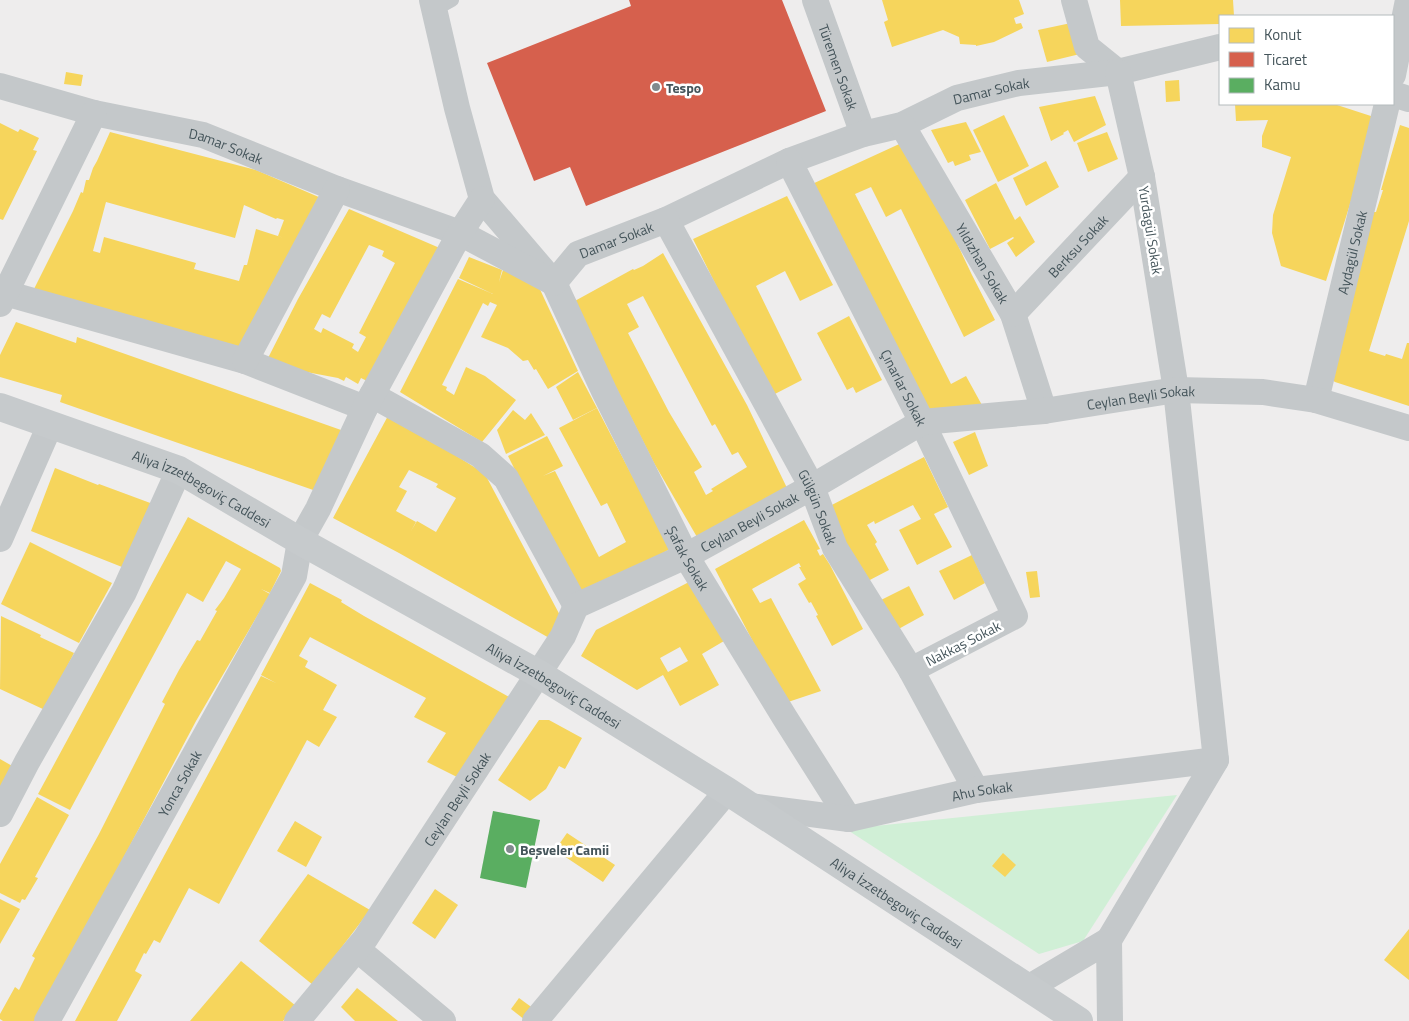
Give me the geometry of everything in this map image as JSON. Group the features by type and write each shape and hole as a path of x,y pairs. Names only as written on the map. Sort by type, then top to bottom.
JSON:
{"street":[{"name":"Türemen Sokak","path":"815,0 863,134"},
{"path":"1074,0 1086,47 1118,72"},
{"path":"1394,70 1408,0"},
{"path":"439,3 457,108 482,199"},
{"name":"Damar Sokak","path":"0,86 94,113 203,135 337,189 460,233 554,283 578,254 666,220 789,161 863,134 902,125 957,98 1019,83 1118,72 1219,47"},
{"name":"Yurdagül Sokak","path":"1118,72 1142,177 1176,390 1216,760"},
{"path":"1394,94 1409,99"},
{"name":"Aydagül Sokak","path":"1316,400 1387,105"},
{"path":"94,113 2,299 245,361 369,401 480,455 506,478 576,606"},
{"name":"Yıldızhan Sokak","path":"902,125 1013,314 1044,411"},
{"name":"Çınarlar Sokak","path":"789,161 922,422 1015,616"},
{"name":"Berksu Sokak","path":"1013,314 1142,177"},
{"path":"245,361 337,189"},
{"name":"Yonca Sokak","path":"47,1021 294,576 300,541 318,509 369,401 460,233 482,199"},
{"name":"Şafak Sokak","path":"482,199 554,283 604,391 686,556 849,819"},
{"name":"Gülgün Sokak","path":"666,220 812,487 835,548 911,670 976,790"},
{"name":"Ceylan Beyli Sokak","path":"296,1021 370,931 539,674 563,636 576,606 686,556 812,487 922,422 1044,411 1176,390 1263,392 1316,400 1409,428"},
{"name":"Aliya İzzetbegoviç Caddesi","path":"0,407 179,470 300,541 539,674 727,791 1079,1021"},
{"path":"0,539 50,425"},
{"path":"0,814 27,762 124,592 179,470"},
{"name":"Nakkaş Sokak","path":"911,670 1015,616"},
{"path":"1028,988 1109,940 1216,760"},
{"name":"Ahu Sokak","path":"750,806 849,819 976,790 1216,760"},
{"path":"535,1021 727,791"},
{"path":"1109,940 1110,1021"},
{"path":"357,949 443,1021"}],"green space":[{"path":"1177,795 1083,941 1039,954 846,829"}],"building: Konut":[{"path":"882,0 1019,0 1024,14 1014,18 1016,24 1021,23 1023,28 994,42 976,46 960,44 959,37 943,30 892,47 884,22 888,20"},
{"path":"1120,0 1233,0 1234,15 1219,15 1219,24 1121,26"},
{"path":"1071,23 1080,54 1047,62 1038,30"},
{"path":"66,72 83,75 81,86 64,84"},
{"path":"1179,80 1180,101 1166,102 1165,81"},
{"path":"1095,96 1106,125 1074,142 1068,130 1051,141 1039,107"},
{"path":"1235,105 1337,105 1377,118 1326,281 1281,266 1272,233 1273,215 1291,157 1262,147 1262,136 1268,120 1236,121"},
{"path":"1004,115 1029,166 998,182 973,130"},
{"path":"966,122 981,152 969,155 971,160 955,166 953,161 948,163 931,130"},
{"path":"0,123 18,132 20,129 39,138 33,150 37,151 3,220 0,219"},
{"path":"1400,125 1409,128 1409,221 1369,351 1402,359 1407,343 1409,343 1409,406 1335,382 1324,374 1374,212 1376,212 1383,190 1381,190"},
{"path":"110,132 256,170 321,198 242,352 34,289 81,192 83,193 86,180 89,180","holes":["106,202 235,238 244,205 276,219 284,220 278,236 284,238 256,229 247,265 244,265 239,281 194,269 196,263 104,237 100,253 93,251"]},
{"path":"1107,132 1118,159 1088,172 1077,143"},
{"path":"908,140 995,320 964,337 901,209 886,217 871,187 855,194 951,384 966,376 983,407 928,416 810,185"},
{"path":"1046,161 1059,187 1026,206 1013,178"},
{"path":"996,183 1015,220 1020,216 1035,242 1016,257 1007,243 1013,237 990,249 965,200"},
{"path":"787,196 833,285 800,301 785,271 756,286 802,380 771,396 693,239"},
{"path":"349,209 442,249 373,384 361,378 358,384 346,377 344,381 338,378 301,371 267,360 298,299","holes":["369,245 384,251 382,256 395,263 359,333 366,337 358,352 352,348 354,344 323,328 321,333 314,329 322,314 330,318"]},
{"path":"663,253 747,405 787,488 697,537 654,463 573,302 633,269 643,266","holes":["643,296 712,426 715,424 732,455 738,452 747,467 711,489 713,491 706,495 694,472 702,467 669,412 628,333 639,327 627,304"]},
{"path":"469,257 502,270 499,282 503,270 537,283 578,371 548,389 528,360 523,361 508,348 481,337 497,305 490,302 488,306 483,303 442,385 447,387 446,390 454,395 466,367 485,376 516,400 482,442 400,392 458,279 493,294 459,278"},
{"path":"849,316 882,380 856,393 853,387 847,390 817,333"},
{"path":"16,322 76,343 77,337 341,430 319,492 60,402 62,395 0,377 0,355"},
{"path":"578,372 597,408 573,420 556,387"},
{"path":"597,408 670,549 580,599 508,456 547,436 563,466 543,476 555,471 599,557 626,542 607,503 601,506 559,428"},
{"path":"513,410 525,420 531,413 545,435 506,454 497,430"},
{"path":"389,414 486,476 563,621 551,639 333,518","holes":["409,470 438,484 436,487 456,498 436,532 417,521 411,531 416,522 396,511 407,491 399,487"]},
{"path":"975,432 988,466 969,475 953,442"},
{"path":"924,457 948,507 934,514 952,547 917,565 899,530 921,519 913,505 875,524 874,521 867,525 877,542 875,544 889,570 866,582 826,508"},
{"path":"55,468 153,504 122,567 31,531"},
{"path":"188,517 280,568 281,571 270,593 261,589 270,594 196,721 37,1021 3,1021 0,1019 0,1014 15,987 19,990 35,958 32,956 99,834 165,704 162,702 179,670 197,640 200,641 217,611 215,610 241,569 226,561 203,602 187,593 70,810 38,794"},
{"path":"804,520 820,549 817,550 820,556 823,554 830,565 863,629 832,646 816,616 818,615 811,602 809,603 798,584 806,579 799,567 801,567 799,563 752,589 760,603 771,598 821,691 785,703 715,569"},
{"path":"30,542 112,583 79,643 1,604"},
{"path":"972,555 985,583 954,600 939,571"},
{"path":"1037,571 1040,597 1030,598 1026,572"},
{"path":"689,582 724,641 702,654 719,685 680,706 663,675 637,690 581,656 596,630","holes":["680,647 688,661 668,672 660,658"]},
{"path":"310,583 342,600 341,602 364,616 511,698 459,778 427,762 446,733 414,717 426,698 310,637 299,656 308,661 305,667 337,685 323,710 337,717 319,747 307,740 219,904 189,888 160,943 154,940 146,954 144,953 135,971 142,975 117,1021 75,1021 261,676 276,683 261,675"},
{"path":"909,586 924,615 893,632 877,602"},
{"path":"1,616 74,653 45,710 0,689"},
{"path":"539,720 549,720 582,738 565,769 559,766 546,789 530,801 498,780"},
{"path":"0,759 14,767 0,795"},
{"path":"37,797 69,815 35,877 38,878 25,900 22,899 20,903 0,893 0,864"},
{"path":"295,821 322,837 306,867 277,851"},
{"path":"567,833 615,865 603,882 555,850"},
{"path":"1003,853 1016,865 1005,877 992,866"},
{"path":"308,874 370,910 313,985 259,941"},
{"path":"435,889 458,905 435,939 412,923"},
{"path":"0,899 20,909 0,944"},
{"path":"1409,929 1409,980 1384,960"},
{"path":"241,961 296,1006 283,1021 190,1021"},
{"path":"357,988 398,1021 355,1021 341,1007"},
{"path":"519,998 534,1009 525,1020 511,1009"}],"building: Ticaret":[{"name":"Tespo","path":"629,0 782,0 826,111 586,206 570,167 534,181 487,63 631,6"}],"building: Kamu":[{"name":"Beşveler Camii","path":"493,811 540,820 526,888 480,878"}],"place":[{"name":"Tespo","path":"656,87"},
{"name":"Beşveler Camii","path":"510,849"}]}
